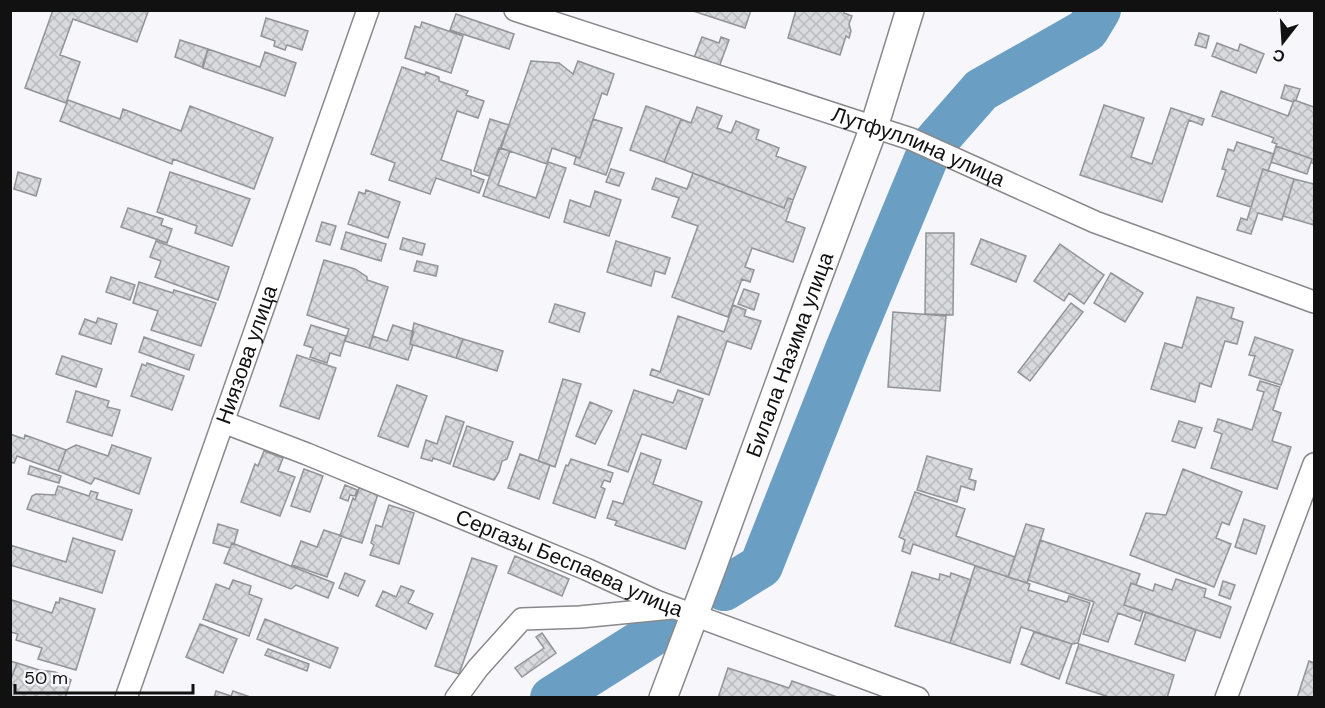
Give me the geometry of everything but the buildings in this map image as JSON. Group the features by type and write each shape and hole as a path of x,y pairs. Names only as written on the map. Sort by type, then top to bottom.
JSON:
{"street":[{"name":"Ниязова улица","path":"126,698 368,10"},
{"name":"Лутфуллина улица","path":"515,10 911,139 1095,222 1314,302"},
{"name":"Билала Назима улица","path":"663,698 685,611 874,127 910,10"},
{"name":"Сергазы Беспаева улица","path":"223,422 328,463 685,611 918,698"},
{"path":"1226,698 1314,464"},
{"path":"456,698 478,668 522,619 685,611"}],"waterway":[{"path":"724,589 761,566 847,349 931,147 981,90 1087,30 1099,10"},
{"path":"552,698 671,623"}]}
